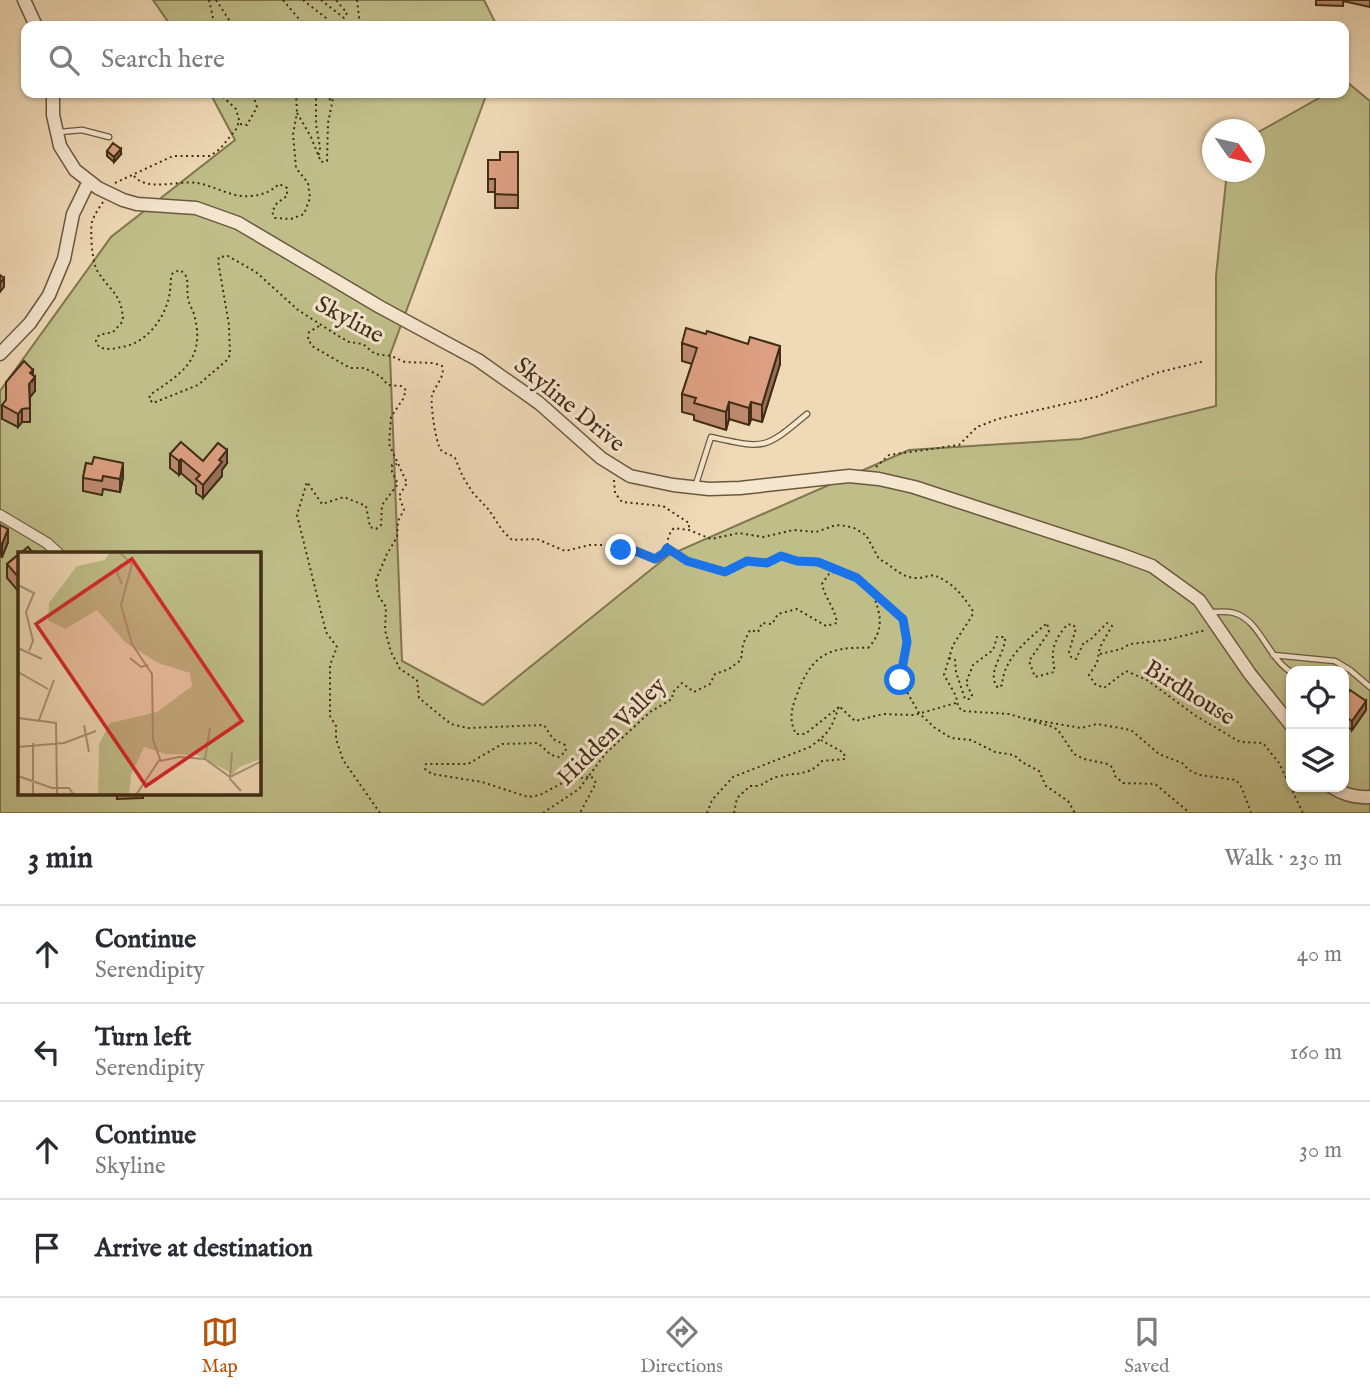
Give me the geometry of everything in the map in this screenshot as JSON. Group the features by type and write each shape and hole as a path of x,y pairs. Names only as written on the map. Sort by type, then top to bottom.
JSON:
{"street":[{"path":"24,0 34,21"},
{"name":"Skyline Drive","path":"53,98 55,132 65,156 75,170 108,194 138,204 203,210 238,223 380,307 478,360 531,396 618,470 630,476 695,488 740,488 849,476 864,477 914,487 1152,566 1199,600 1250,674 1286,719"},
{"path":"0,354 30,323 49,295 64,259 73,214 89,181"},
{"path":"0,514 57,552"},
{"path":"1341,792 1360,798 1370,797"}],"lane":[{"path":"55,132 82,130 109,137"},
{"path":"695,488 710,437 750,446 764,444 777,440 807,414"},
{"path":"1207,612 1232,612 1244,617 1260,635 1272,655 1286,668"},
{"path":"1272,655 1335,661 1370,687"}],"path":[{"path":"209,0 215,21"},
{"path":"216,0 230,21"},
{"path":"284,0 301,21"},
{"path":"303,0 328,21"},
{"path":"321,0 344,18 347,13 336,0"},
{"path":"357,0 359,21"},
{"path":"224,98 236,109 239,124"},
{"name":"Skyline","path":"254,98 257,107 247,125 239,124 213,155 173,156 116,183 108,194 92,224 93,260 97,271 122,304 123,321 113,331 99,335 96,341 99,347 125,347 138,342 160,318 170,290 172,274 179,270 188,278 188,296 196,325 195,353 179,376 150,395 150,402 157,404 180,391 198,385 226,362 230,355 228,314 218,261 219,257 224,255 242,262 278,294 320,325 349,342 363,344 375,355 442,366 443,375 436,385 431,405 438,446 444,453 455,458 473,493 512,540 537,539 565,551 599,545 633,550 655,559 667,548"},
{"path":"133,175 138,181 152,184 197,183 247,197 268,193 279,184 287,188 288,196 277,203 272,212 275,218 291,219 304,214 310,198 308,183 296,168 293,134 296,98"},
{"path":"316,98 320,148 318,158"},
{"path":"297,113 311,137 318,158 321,162 327,161 330,98"},
{"path":"330,103 332,98"},
{"path":"320,325 309,332 308,339 312,346 350,368 364,368 380,376 388,385 401,386 406,390 391,417 389,444 407,483 399,496 404,510 398,521 397,537 376,580 378,595 386,607 385,630 391,652 400,669 417,680 419,698 451,724 468,728 544,725 553,739 565,745 566,751 559,757 551,755 538,743 502,744 468,764 426,764 425,769 437,776 482,782 528,797 540,795 566,781 591,776 596,783 580,813"},
{"path":"864,477 888,455 959,445 977,426 1096,397 1156,373 1205,361"},
{"path":"380,813 343,760 336,739 336,726 330,716 328,696 330,665 337,647 326,632 297,515 307,482 322,504 344,497 366,506 370,527 376,529 381,525 382,505 398,484 392,465 398,464"},
{"path":"618,470 613,487 617,498 622,502 667,508 689,523 689,530"},
{"path":"1075,813 1068,801 1046,786 1039,771 1014,755 995,752 971,740 951,738 919,713 900,680 907,642 903,619 857,578 818,562 797,561 781,556 767,563 747,561 725,572 687,561 667,548 668,536 674,528 689,530 711,539 739,533 763,537 794,530 816,531 836,525 854,528 869,539 879,559 904,576 920,579 934,575 956,588 967,600 973,611 972,616 959,634 948,657 944,675 962,711 1009,714 1080,728 1097,724 1131,730 1160,754 1182,763 1199,775 1236,780 1242,788 1251,813"},
{"name":"Hidden Valley","path":"543,813 579,789 606,753 650,712 672,699 673,692 682,683 694,692 710,684 715,674 729,669 741,660 743,644 750,630 758,632 762,623 772,624 778,614 797,609 826,626 837,623 835,611 826,599 822,584 829,574 839,571"},
{"path":"839,706 804,734 796,734 790,723 792,708 809,666 837,649 867,648 876,639 881,627 876,602 870,589"},
{"name":"Birdhouse","path":"948,657 955,660 956,673 965,699 970,699 972,695 966,683 973,665 992,650 997,637 1005,637 993,677 998,688 1002,685 1006,666 1019,646 1046,624 1048,632 1029,661 1035,677 1054,672 1052,656 1055,643 1067,625 1072,624 1076,628 1069,652 1076,659 1084,642 1089,641 1107,623 1112,626 1098,654 1097,663 1089,675 1095,684 1104,688 1126,671 1147,680 1196,716 1240,742 1264,743 1279,763 1303,813"},
{"path":"1098,654 1130,644 1166,640 1217,628"},
{"path":"839,706 855,720 883,714 901,716 919,713 957,703"},
{"path":"708,813 712,800 733,777 810,747 820,739 830,730 839,706"},
{"path":"1025,718 1058,730 1074,754 1084,760 1108,764 1123,783 1155,784 1190,813"},
{"path":"734,813 737,798 750,786 760,787 774,778 814,770 822,761 845,759 844,754 820,739"}],"shaded area":[{"path":"153,0 484,0 494,21 168,21"},
{"path":"1349,84 1370,101 1370,813 0,813 0,391 111,237 235,140 213,98 485,98 390,355 402,661 483,705 669,555 909,450 1081,439 1216,406 1216,276 1226,182 1265,182 1265,128 1319,98 1349,98"}],"building":[{"path":"113,143 121,149 114,157 107,151"},
{"path":"500,152 518,152 518,195 495,194 495,179 488,179 488,160 500,160"},
{"path":"686,328 706,334 707,331 748,344 750,337 780,346 762,405 751,402 749,408 729,402 726,412 694,403 696,398 682,394 697,348 682,343"},
{"path":"24,361 33,370 30,373 35,377 29,384 30,408 22,409 18,414 2,405 6,400 6,382"},
{"path":"181,442 203,461 218,443 227,450 219,460 222,462 203,485 196,479 200,475 181,459 179,461 170,454"},
{"path":"94,457 123,463 120,479 103,476 102,481 83,478 86,463 92,464"},
{"path":"0,525 8,529 2,544 0,543"},
{"path":"18,555 18,577 7,564"},
{"path":"1349,692 1366,701 1352,721 1349,719"}],"route":[{"path":"621,550 633,550 655,559 667,548 687,561 725,572 747,561 767,563 781,556 797,561 818,562 857,578 903,619 907,642 900,680"}]}
